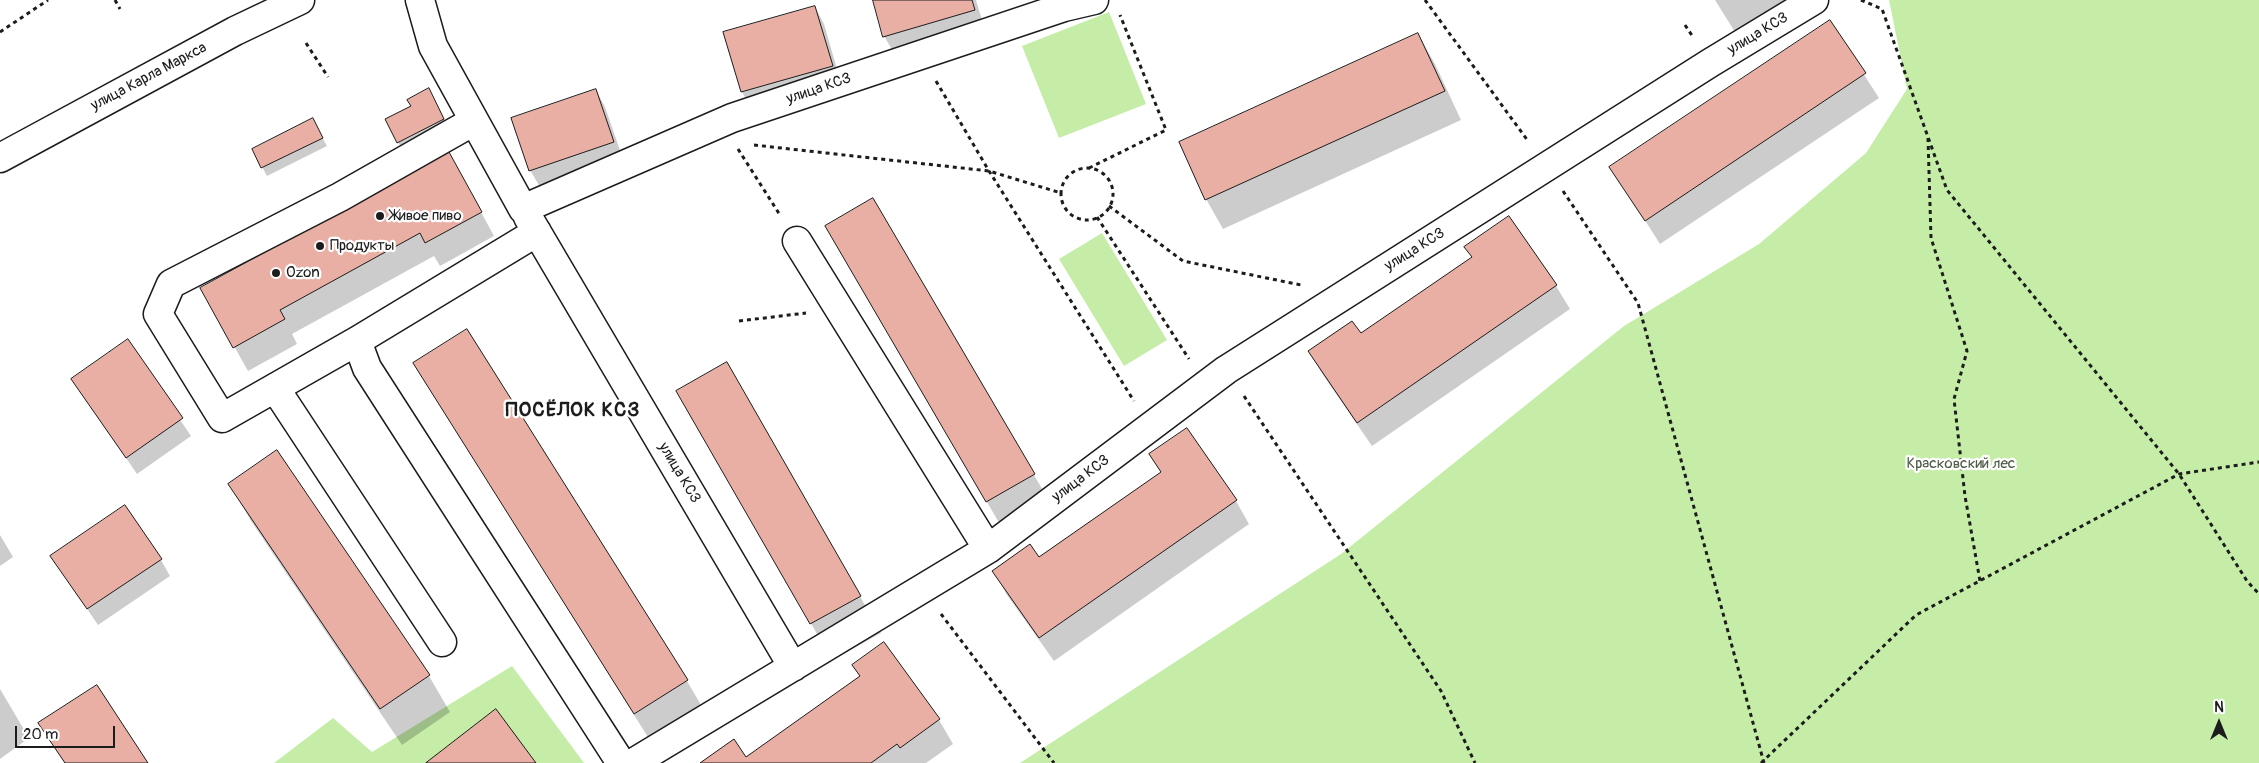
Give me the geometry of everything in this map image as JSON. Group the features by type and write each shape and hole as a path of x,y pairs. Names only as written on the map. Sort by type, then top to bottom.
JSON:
{"street":[{"name":"улица Карла Маркса","path":"0,158 235,31 300,0"},
{"name":"улица КСЗ","path":"420,0 433,46 523,209 793,667 988,549 1216,378 1345,294 1814,0"},
{"name":"улица КСЗ","path":"523,209 727,133 921,54 1064,7 1106,4"},
{"path":"474,121 340,197 171,284 158,314 222,418 357,341 536,232"},
{"path":"797,241 988,549"},
{"path":"357,341 367,368 621,763"},
{"path":"275,388 442,642"},
{"path":"633,763 793,667"}],"path":[{"path":"0,32 48,0"},
{"path":"115,0 120,9"},
{"path":"1425,0 1546,167 1638,303 1763,762 1916,615 2179,474 2259,462"},
{"path":"1861,0 1882,9 1948,190 2179,474 2247,581 2259,594"},
{"path":"1089,168 1097,170 1109,182 1112,190 1109,206 1097,217 1080,219 1066,210 1061,193 1066,178 1073,172 1089,168 1166,130 1106,4"},
{"path":"306,43 328,77"},
{"path":"921,54 989,171 1151,427"},
{"path":"727,133 989,171 1061,193"},
{"path":"727,133 797,241"},
{"path":"1927,134 1931,238 1967,351 1954,400 1965,496 1980,581"},
{"path":"1109,206 1182,261 1345,294"},
{"path":"1097,217 1216,378 1441,691 1475,763"},
{"path":"739,321 839,310"},
{"path":"923,590 1054,763"}],"green space":[{"name":"Красковский лес","path":"1889,0 2259,0 2259,763 1020,763 1341,554 1624,326 1759,244 1866,153 1907,89"},
{"path":"1109,12 1146,104 1059,138 1022,46"},
{"path":"1102,233 1167,340 1124,366 1059,259"},
{"path":"512,666 584,763 274,763 333,718 372,752"}],"building":[{"path":"873,0 972,0 975,10 883,37"},
{"path":"815,6 833,66 741,92 723,32"},
{"path":"1830,20 1866,73 1645,221 1609,167"},
{"path":"1418,33 1445,91 1205,200 1179,142"},
{"path":"429,88 444,119 397,143 385,119 411,106 407,100"},
{"path":"596,89 614,142 529,171 511,118"},
{"path":"313,118 323,138 261,168 252,149"},
{"path":"449,152 482,212 425,243 420,233 280,310 285,319 233,348 200,288"},
{"path":"873,198 1035,474 986,502 825,226"},
{"path":"1509,216 1557,285 1357,423 1308,351 1352,321 1361,333 1472,257 1464,247"},
{"path":"467,329 688,680 634,714 413,363"},
{"path":"128,339 183,418 126,458 71,379"},
{"path":"727,362 861,596 810,624 676,391"},
{"path":"1187,428 1237,500 1039,638 992,571 1030,544 1039,557 1161,472 1149,454"},
{"path":"277,450 430,675 380,709 228,484"},
{"path":"125,505 162,559 87,609 50,556"},
{"path":"884,642 940,719 900,748 897,744 871,763 700,763 734,739 746,757 860,676 852,665"},
{"path":"97,685 148,763 65,763 38,723"},
{"path":"496,709 536,763 426,763"}],"place":[{"name":"Живое пиво","path":"380,216"},
{"name":"Продукты","path":"320,246"},
{"name":"Ozon","path":"276,273"}],"district":[{"name":"ПОСЁЛОК КСЗ","path":"573,411"}]}
